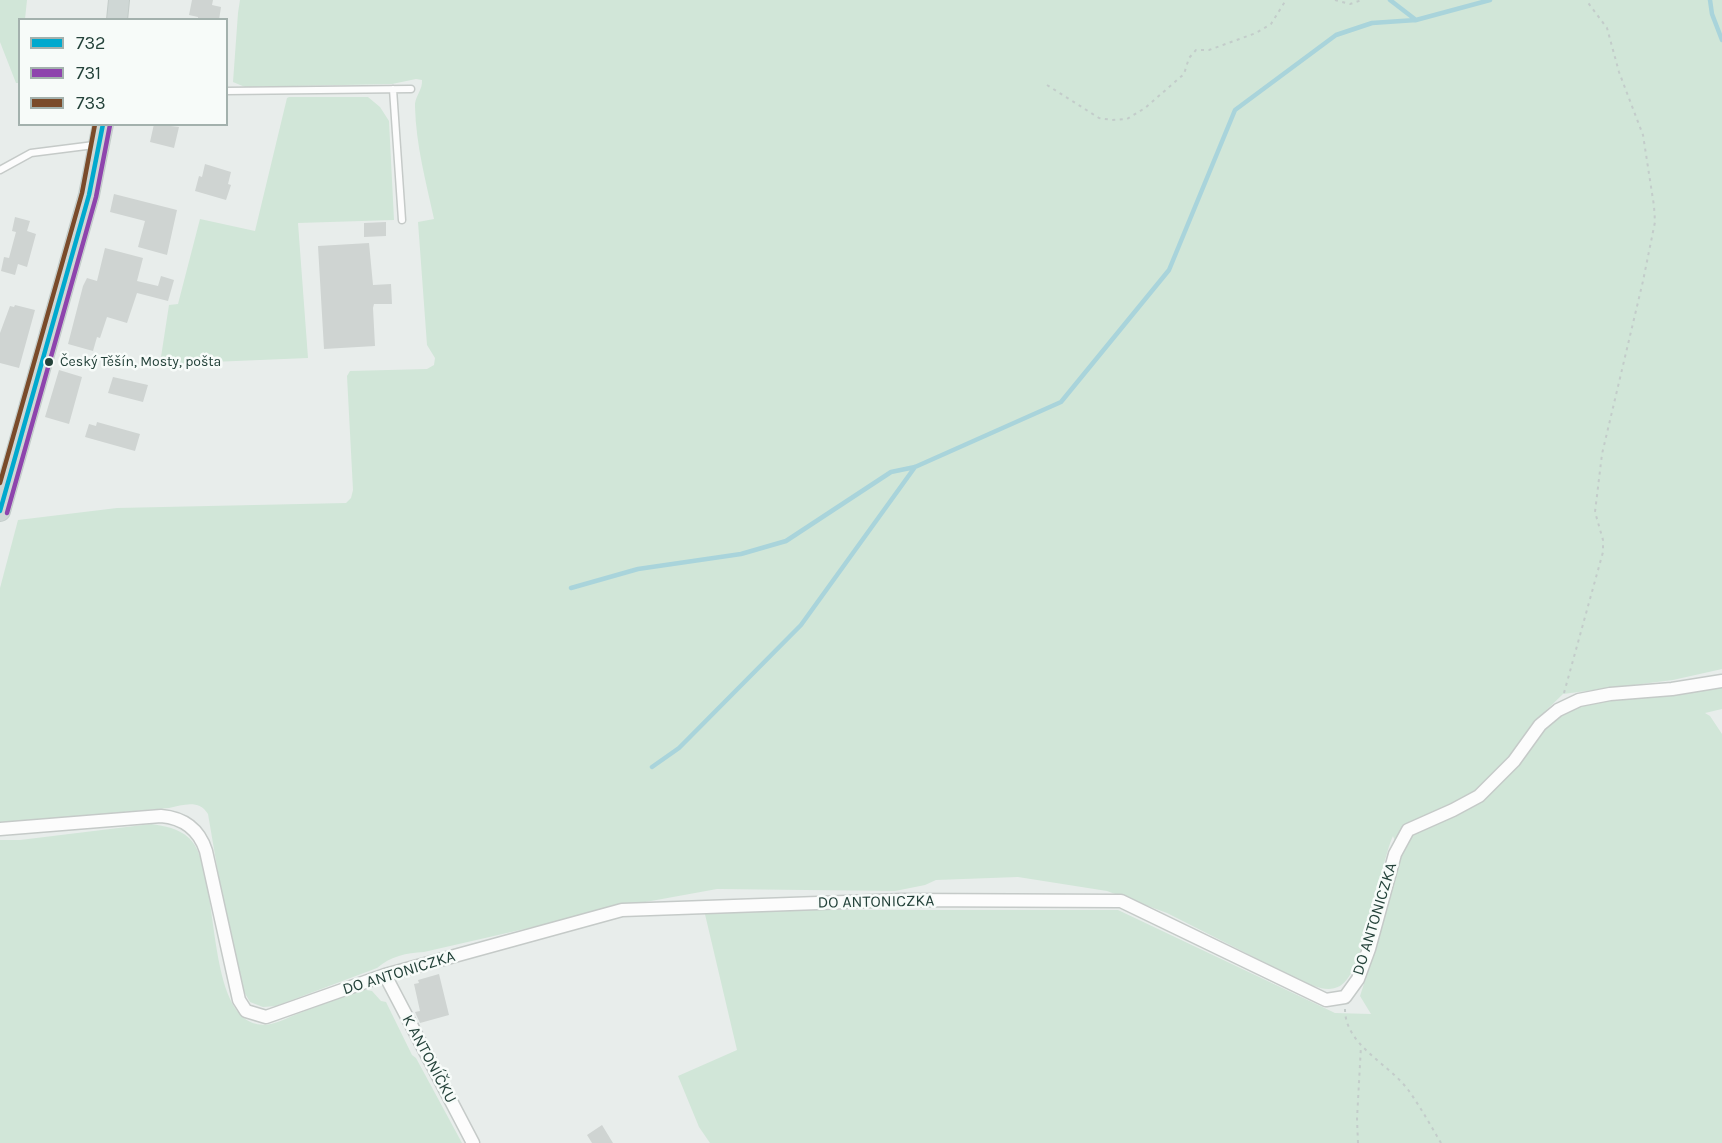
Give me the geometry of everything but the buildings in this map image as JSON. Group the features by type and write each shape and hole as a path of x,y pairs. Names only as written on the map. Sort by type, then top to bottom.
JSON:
{"main road":[{"path":"117,18 119,0"},
{"path":"0,511 86,204 102,134"}],"street":[{"name":"DO ANTONICZKA","path":"0,829 161,816 180,819 200,836 206,851 239,1000 246,1011 266,1017 384,975 622,910 902,900 1121,901 1326,1000 1345,997 1358,980 1369,949 1395,854 1408,830 1479,796 1514,761 1540,725 1558,710 1579,700 1610,694 1672,689 1722,681"},
{"name":"K ANTONÍČKU","path":"384,975 473,1143"}],"lane":[{"path":"393,89 402,220"},
{"path":"228,91 411,89"},
{"path":"0,170 31,153 102,134"}],"path":[{"path":"1047,85 1099,118 1127,119 1145,108 1184,74 1196,50 1209,50 1256,33 1271,24 1286,0"},
{"path":"1335,0 1350,4 1362,0"},
{"path":"1558,710 1591,601 1603,552 1603,540 1595,512 1602,454 1655,222 1643,135 1619,72 1607,28 1586,0"},
{"path":"1345,997 1345,1018 1361,1046 1408,1089 1442,1143"},
{"path":"1358,1143 1361,1046"}],"green space":[{"path":"0,0 27,0 25,18 18,18 18,83 16,83 0,42"},
{"path":"240,0 1722,0 1722,669 1673,680 1563,694 1530,726 1544,730 1564,713 1586,703 1643,698 1722,686 1722,709 1705,713 1710,716 1722,734 1722,1143 710,1143 699,1127 678,1076 737,1050 704,910 1118,910 1335,1013 1371,1014 1360,996 1377,943 1400,854 1393,836 1365,940 1357,960 1349,976 1340,986 1330,989 1301,981 1167,913 1107,891 1018,877 936,880 925,885 895,891 717,889 629,905 424,952 405,954 377,968 276,1006 263,1007 250,1002 240,985 229,937 208,814 200,806 185,805 0,823 0,588 18,520 117,508 346,503 351,498 353,490 347,376 350,371 427,369 434,365 435,358 427,345 418,222 434,219 417,135 415,103 422,80 392,84 245,87 233,82"},
{"path":"289,97 368,97 380,107 389,121 394,220 298,223 308,358 164,364 161,357 169,305 178,304 200,219 255,231"},
{"path":"151,824 171,828 185,835 200,855 207,882 216,948 223,979 233,1005 249,1021 271,1024 361,989 372,991 381,1001 386,1002 412,1055 416,1058 462,1143 0,1143 0,840 20,840"}],"waterway":[{"path":"1390,0 1416,20"},
{"path":"571,588 638,569 741,554 786,541 891,472 915,467 1061,402 1169,270 1235,110 1336,35 1372,23 1416,20 1490,0"},
{"path":"1710,0 1712,14 1722,40"},
{"path":"652,767 679,748 801,625 915,467"}],"transit line":[{"name":"733","path":"0,483 82,193 95,126"},
{"name":"732","path":"0,511 89,195 103,126"},
{"name":"731","path":"7,513 96,197 110,126"}],"place":[{"name":"Český Těšín, Mosty, pošta","path":"49,362"}]}
